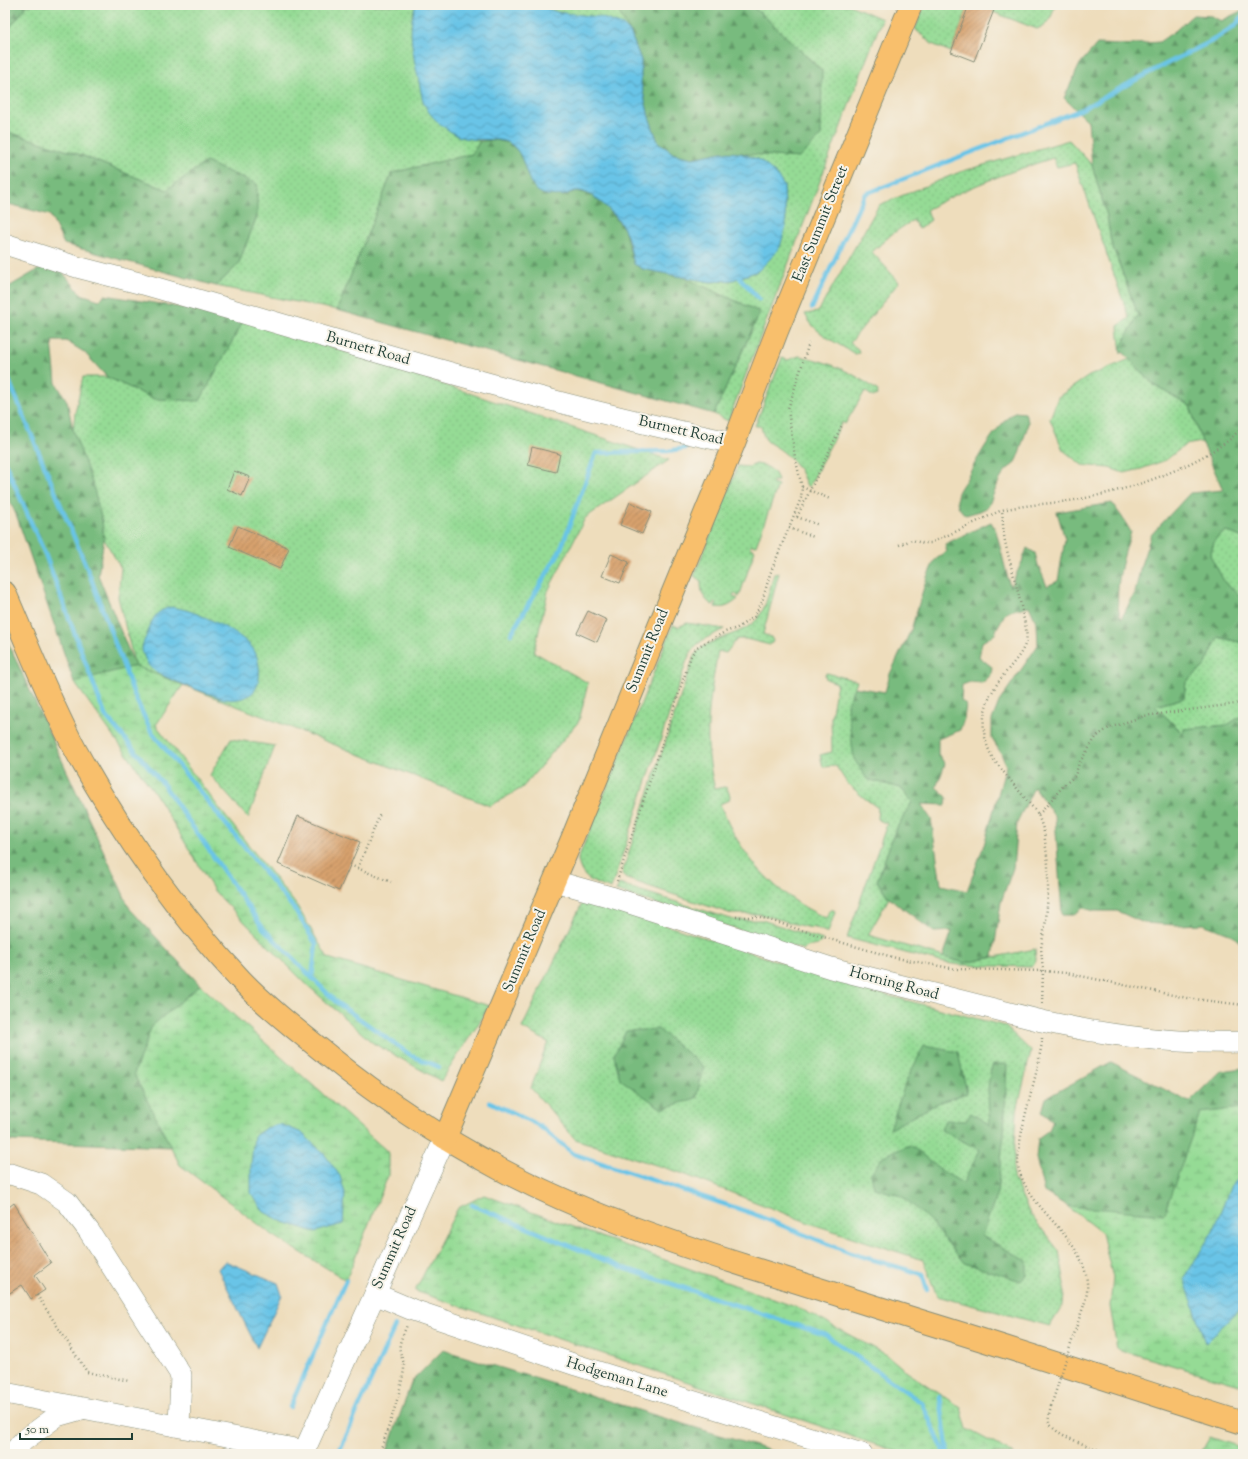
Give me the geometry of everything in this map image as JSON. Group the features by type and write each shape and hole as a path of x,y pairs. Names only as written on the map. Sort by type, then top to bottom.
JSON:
{"main road":[{"name":"East Summit Street","path":"734,443 777,331 909,5"},
{"name":"Summit Road","path":"445,1138 554,882 734,443"},
{"path":"5,593 40,676 75,748 119,823 178,906 238,976 283,1020 363,1084 407,1114 445,1138 504,1171 639,1230 686,1247 984,1340 1243,1424"}],"street":[{"name":"Burnett Road","path":"5,244 77,266 548,399 665,429 734,443"},
{"name":"Horning Road","path":"554,882 614,888 831,968 1070,1027 1125,1037 1176,1041 1243,1042"},
{"name":"Summit Road","path":"304,1452 445,1138"},
{"path":"5,1175 11,1174 41,1184 67,1202 89,1231 181,1375 179,1426"},
{"name":"Hodgeman Lane","path":"375,1294 414,1310 576,1365 862,1454"},
{"path":"5,1393 179,1426 304,1452"},
{"path":"12,1454 23,1441 56,1416 85,1409"}],"path":[{"path":"614,888 691,656 697,647 725,632 737,628 754,617 762,602 770,574 801,498 802,487 795,457 788,409 809,343"},
{"path":"798,517 842,425"},
{"path":"899,544 912,540 922,543 931,543 1002,510 1026,505 1069,500 1134,486 1193,462 1226,442 1243,427"},
{"path":"802,487 830,499"},
{"path":"1002,510 1006,545 1026,627 1026,641 1021,652 1004,674 988,700 982,730 993,759 1038,814 1044,832 1048,864 1048,899 1041,948 1043,971 1042,1010"},
{"path":"794,516 819,525"},
{"path":"789,528 814,537"},
{"path":"1038,814 1064,785 1075,776 1079,763 1088,748 1097,736 1109,728 1144,716 1243,703"},
{"path":"358,868 380,814"},
{"path":"350,865 391,882"},
{"path":"614,888 625,881"},
{"path":"733,918 760,917 896,958 956,969 1066,973 1187,998 1243,1005"},
{"path":"1042,1031 1042,1043 1021,1135 1019,1168 1032,1197 1073,1246 1079,1256 1086,1280 1087,1293 1051,1406 1049,1423 1053,1430 1110,1454"},
{"path":"37,1295 87,1372 129,1381"},
{"path":"378,1454 404,1375 405,1363 400,1351 401,1340 408,1323"}],"green space":[{"path":"5,5 27,5 5,34"},
{"path":"27,5 416,5 412,15 459,136 480,141 472,154 392,173 337,310 216,286 238,265 257,216 206,162 167,190 81,155 5,131 5,34"},
{"path":"538,5 615,5 630,32 622,26 606,19 559,13"},
{"path":"615,5 750,5 763,15 822,71 821,136 799,158 722,152 693,158 674,154 658,142 649,117 641,83 641,60 630,32"},
{"path":"750,5 850,5 882,19 728,421 714,414 760,312 683,277 711,282 733,280 758,271 786,226 784,186 760,160 740,153 799,158 822,71 763,15"},
{"path":"925,5 969,5 951,52 932,44 915,29"},
{"path":"996,5 1055,5 1049,20 1037,29 993,12"},
{"path":"1243,10 1243,501 1240,502 1243,506 1243,538 1226,531 1215,539 1210,555 1225,583 1243,598 1243,643 1218,637 1205,666 1186,682 1184,698 1155,706 1183,734 1184,729 1227,725 1243,715 1243,945 1232,935 1203,924 1176,925 1144,923 1117,911 1095,911 1083,908 1073,915 1062,915 1055,817 1034,787 1017,823 1013,868 1001,902 993,957 965,963 943,957 952,931 934,932 889,898 877,881 895,831 912,802 901,788 867,779 854,759 847,705 854,687 885,692 890,674 911,630 927,577 935,560 947,551 945,544 991,522 996,531 1010,587 1027,548 1035,553 1038,565 1047,586 1058,581 1065,539 1057,512 1112,503 1131,532 1122,564 1118,587 1121,619 1135,593 1141,565 1151,535 1190,493 1223,490 1202,442 1190,406 1153,384 1120,349 1138,315 1111,242 1107,216 1092,165 1088,121 1064,98 1080,64 1097,44 1123,45 1159,42 1175,31 1193,15 1211,16 1221,21","holes":["1029,606 1037,624 1038,645 999,702 992,720 992,739 1001,753 1006,766 984,845 967,891 941,885 931,819 921,804 946,805 947,797 936,787 945,764 938,754 938,739 960,730 964,719 966,704 961,701 962,685 970,682 982,683 991,675 992,667 979,657 982,642 995,634 1006,612"]},
{"path":"5,131 81,155 167,190 206,162 257,184 257,216 238,265 216,286 64,244 50,215 5,203"},
{"path":"496,140 509,143 519,152 533,186 563,196 576,191 590,194 607,207 624,229 634,264 643,269 683,277 760,312 714,414 337,310 392,173 472,154 480,141"},
{"path":"1069,140 1092,165 1107,216 1111,242 1138,315 1121,354 1118,326 1129,318 1075,163 1057,167 1053,158 988,181 941,202 926,210 931,220 919,229 913,220 892,234 872,252 899,282 850,343 858,349 859,353 855,354 820,333 809,321 805,314 818,312 879,205 960,172"},
{"path":"53,261 81,294 99,300 105,295 245,318 200,401 154,399 107,377 84,352 66,341 52,341 56,383 67,401 73,430 93,485 102,521 104,539 98,575 135,666 74,682 17,517 5,489 5,289"},
{"path":"245,318 669,460 585,518 548,591 534,652 588,683 579,721 522,788 490,806 135,666 118,597 121,568 104,539 102,521 73,430 83,377 107,377 154,399"},
{"path":"799,356 820,361 851,373 878,391 877,395 873,397 865,391 845,424 842,422 809,487 806,485 800,470 794,462 782,451 766,440 761,426 755,426 782,358 788,360"},
{"path":"1130,359 1153,384 1190,406 1202,442 1185,445 1166,460 1141,469 1124,473 1109,468 1082,465 1063,450 1050,419 1058,397 1089,376"},
{"path":"1014,412 1025,413 1028,421 1019,454 1014,464 1006,470 999,481 988,507 966,515 960,509 958,504 958,492 987,443 999,427"},
{"path":"756,464 767,467 773,471 778,481 773,481 772,484 778,485 756,546 750,545 750,548 755,550 739,597 734,593 733,596 738,599 728,606 715,607 717,603 716,602 713,605 707,601 702,592 701,581 694,576 738,466 749,467"},
{"path":"1226,531 1243,538 1243,598 1225,583 1210,556 1215,539"},
{"path":"779,573 763,634 771,637 773,641 772,643 770,645 746,639 737,639 726,653 718,651 708,720 711,771 715,789 724,787 727,788 730,796 729,800 720,804 728,823 749,857 775,886 808,909 826,918 829,911 834,910 835,912 828,933 816,928 806,927 760,914 732,914 627,879 622,873 694,656 700,649 708,644 751,625 758,618 766,602 774,574"},
{"path":"687,623 724,629 702,641 690,653 611,889 593,882 585,876 582,872 578,859 673,625 678,627"},
{"path":"5,636 130,909 200,985 152,1026 134,1074 171,1147 5,1140"},
{"path":"1218,637 1243,643 1243,715 1228,725 1184,729 1184,734 1155,706 1184,698 1186,682 1205,666"},
{"path":"135,666 183,685 156,725 223,813 297,906 328,958 490,1006 441,1081 373,1043 306,984 215,892 155,793 74,682"},
{"path":"827,673 857,681 847,705 867,779 901,788 912,802 895,831 877,881 889,898 868,935 965,963 1035,949 1036,961 1032,967 961,965 945,963 847,938 887,824 877,819 878,808 847,783 836,766 823,767 820,755 832,752 831,718 837,683 826,679 825,674"},
{"path":"231,739 275,746 248,818 210,775"},
{"path":"619,884 734,920 762,920 823,940 818,945 806,947 804,950 616,891"},
{"path":"584,899 870,991 1005,1026 1031,1051 1017,1111 1013,1177 1030,1214 1059,1251 1065,1284 1063,1305 1050,1326 937,1296 923,1260 812,1224 681,1173 575,1139 531,1088 548,1042 522,1028"},
{"path":"200,985 388,1152 388,1176 346,1280 274,1236 180,1165 134,1074 152,1026"},
{"path":"658,1029 704,1067 696,1098 662,1109 620,1079 614,1055 626,1031"},
{"path":"924,1046 958,1052 967,1093 938,1103 890,1129 906,1081"},
{"path":"1111,1062 1189,1102 1221,1071 1243,1068 1243,1108 1200,1113 1164,1214 1067,1206 1044,1192 1036,1158 1038,1138 1049,1130 1053,1121 1042,1112 1046,1098"},
{"path":"993,1064 1007,1064 1004,1134 997,1193 982,1236 1027,1261 1027,1275 1021,1281 964,1263 929,1220 902,1196 874,1188 871,1173 883,1156 910,1145 945,1173 963,1183 980,1150 941,1130 945,1120 966,1121 971,1113 990,1125 988,1087"},
{"path":"1243,1108 1243,1386 1117,1349 1110,1306 1113,1278 1102,1233 1067,1206 1164,1214 1200,1113"},
{"path":"484,1195 801,1309 887,1355 907,1372 961,1408 967,1429 1014,1454 904,1454 415,1291 458,1208"},
{"path":"443,1350 781,1454 386,1454 412,1381"},
{"path":"1210,1437 1243,1448 1243,1454 1200,1454"}],"water":[{"path":"416,5 538,5 557,12 600,17 623,25 630,32 641,60 641,83 649,117 658,142 674,154 693,158 722,152 740,153 760,160 776,174 784,186 786,226 780,247 758,271 733,280 711,282 643,269 634,264 629,241 624,229 616,217 603,204 589,194 582,192 575,191 560,196 543,194 536,190 532,184 520,154 509,143 497,140 471,139 458,136 434,118 426,108 422,98 415,63 411,34 413,14"},
{"path":"171,607 189,611 205,617 234,632 249,644 256,654 259,664 259,681 252,693 239,699 221,698 172,680 149,666 142,651 143,643 156,615 162,610"},
{"path":"280,1124 302,1133 325,1155 340,1176 345,1193 343,1224 315,1232 286,1223 264,1212 251,1193 251,1165 254,1136 266,1128"},
{"path":"1243,1176 1243,1306 1206,1342 1184,1279 1215,1227 1231,1185"},
{"path":"225,1261 278,1283 282,1295 257,1348 218,1269"}],"building":[{"path":"969,5 996,5 974,61 951,52"},
{"path":"532,447 560,454 556,472 528,465"},
{"path":"234,471 250,477 242,496 227,489"},
{"path":"630,502 652,512 642,534 620,525"},
{"path":"238,526 289,548 280,569 229,547"},
{"path":"611,554 629,562 620,583 602,576"},
{"path":"588,611 607,620 597,642 577,633"},
{"path":"298,816 360,842 339,891 278,864"},
{"path":"14,1203 51,1263 35,1275 45,1290 31,1299 22,1285 5,1296 5,1210"}],"waterway":[{"path":"812,308 865,194 1080,110 1210,42 1236,25 1243,15"},
{"path":"740,278 759,299"},
{"path":"5,371 89,573 135,697 151,731 295,910 316,944 312,978"},
{"path":"511,634 560,551 596,453 668,451 686,448"},
{"path":"5,463 45,554 105,715 163,784 263,928 336,1002 412,1056 439,1067"},
{"path":"490,1102 538,1125 574,1154 751,1213 850,1253 922,1274 927,1290"},
{"path":"472,1205 621,1267 826,1335 922,1403 945,1454"},
{"path":"290,1407 346,1280"},
{"path":"338,1454 395,1326"},
{"path":"940,1397 948,1454"}]}
